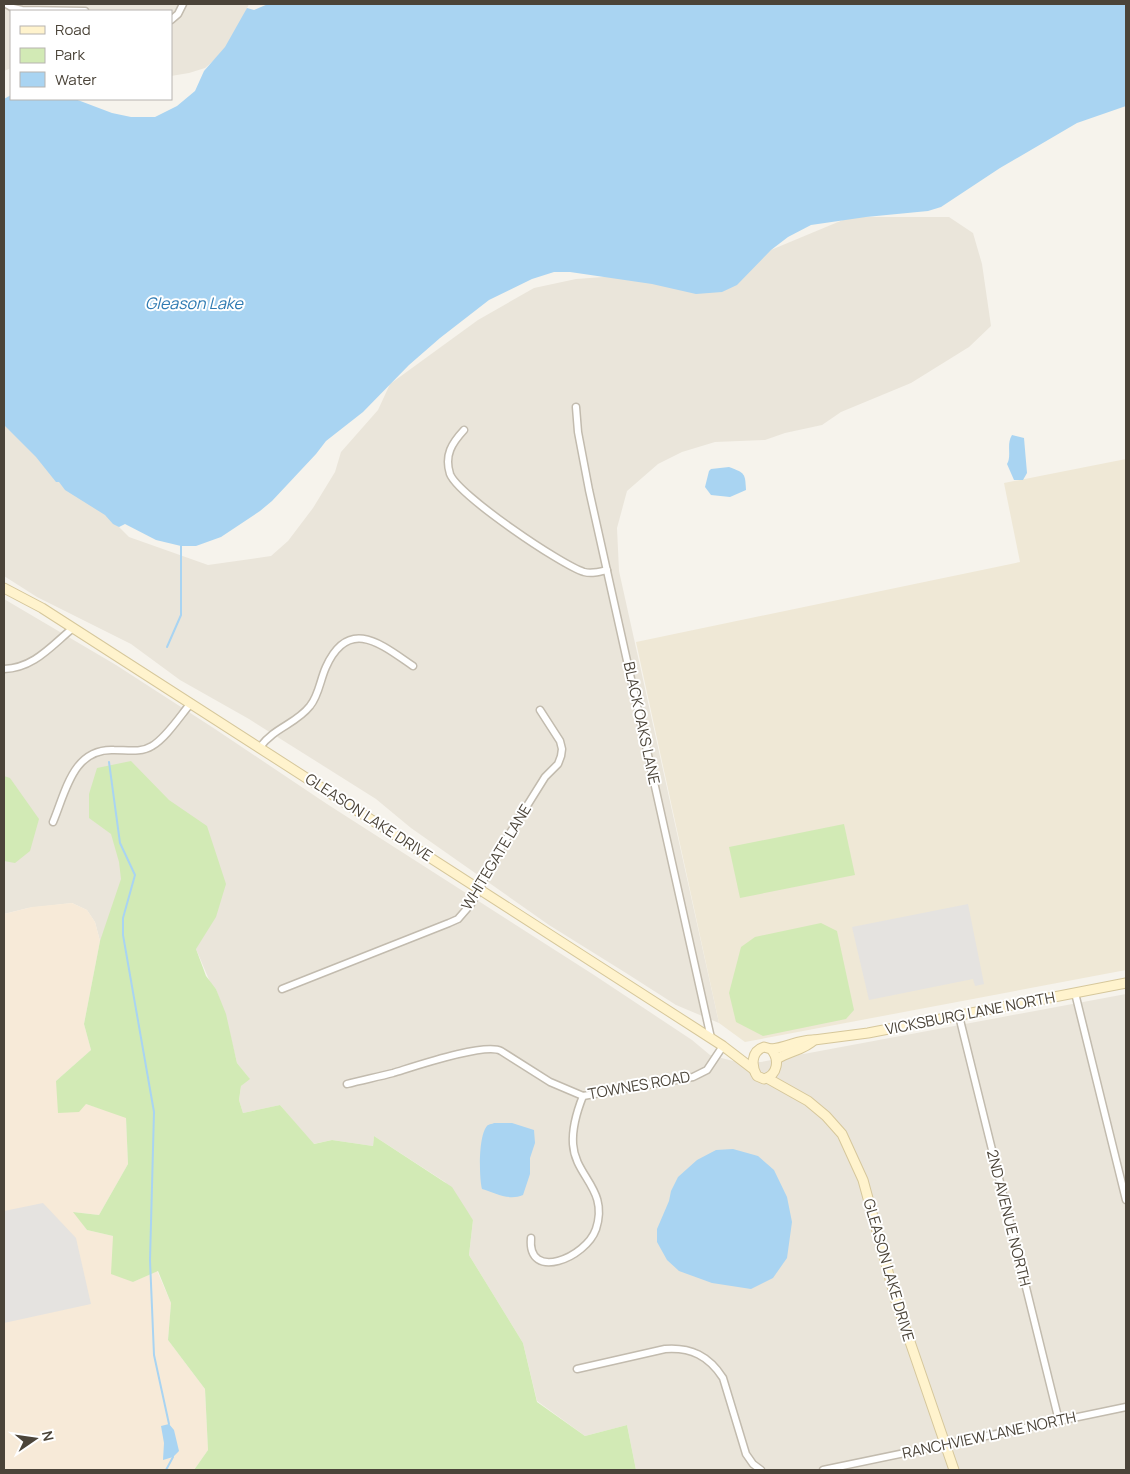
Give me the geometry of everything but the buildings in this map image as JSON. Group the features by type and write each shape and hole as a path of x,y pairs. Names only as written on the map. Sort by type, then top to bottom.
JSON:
{"main road":[{"name":"GLEASON LAKE DRIVE","path":"4,588 42,608 191,703 727,1049 753,1069"},
{"name":"VICKSBURG LANE NORTH","path":"772,1049 783,1049 806,1040 868,1033 1126,983"},
{"name":"VICKSBURG LANE NORTH","path":"777,1059 785,1054 808,1047 814,1040"},
{"path":"768,1047 772,1049 777,1059 771,1075 760,1078 753,1069 755,1054 760,1048 768,1047"},
{"name":"GLEASON LAKE DRIVE","path":"727,1049 755,1054"},
{"name":"GLEASON LAKE DRIVE","path":"771,1075 792,1093 808,1100 826,1116 842,1134 860,1172 870,1202 880,1248 896,1301 954,1470"}],"street":[{"path":"6,4 22,10"},
{"path":"172,19 178,14 183,4"},
{"name":"BLACK OAKS LANE","path":"576,407 578,432 607,570 711,1040"},
{"path":"464,430 454,441 447,460 450,476 459,486 491,514 555,557 582,572 592,574 607,570"},
{"path":"4,669 26,666 73,628"},
{"path":"260,748 270,735 303,714 311,706 317,696 326,668 333,654 351,640 369,639 413,666"},
{"path":"52,822 78,765 85,758 102,750 133,751 151,746 159,741 191,703"},
{"name":"WHITEGATE LANE","path":"282,989 449,923 465,912 480,890 490,865 545,777 558,764 561,756 560,741 540,710"},
{"path":"1075,993 1126,1200"},
{"name":"2ND AVENUE NORTH","path":"959,1016 1059,1421"},
{"name":"TOWNES ROAD","path":"347,1084 436,1060 492,1048 501,1051 561,1088 583,1096 693,1076 707,1070 727,1049"},
{"path":"531,1238 532,1250 536,1256 547,1262 559,1261 580,1251 595,1231 599,1207 597,1195 580,1167 573,1145 575,1122 583,1096"},
{"path":"577,1369 665,1349 688,1349 699,1354 717,1368 723,1378 742,1444 753,1464 761,1470"},
{"name":"RANCHVIEW LANE NORTH","path":"823,1470 1126,1407"}],"shaded area":[{"path":"4,4 249,4 229,47 205,68 172,76 172,10 10,10 10,68 4,71"},
{"path":"850,217 949,217 973,233 982,264 991,326 969,347 911,383 841,412 822,425 785,433 765,440 715,442 682,452 658,464 627,491 617,528 619,571 719,1023 676,1005 549,925 411,828 376,799 249,719 180,680 131,644 37,597 4,576 4,384 69,477 129,537 208,565 271,556 288,541 313,508 335,472 341,452 378,410 390,384 478,320 534,288 576,279 617,276 766,252"},
{"path":"1126,459 1126,970 745,1042 719,1023 636,642 1020,562 1004,483"},
{"path":"4,599 116,665 327,804 594,975 692,1040 710,1055 737,1062 761,1062 1126,994 1126,1470 636,1470 627,1425 585,1436 537,1401 523,1343 469,1255 473,1220 445,1182 374,1136 373,1146 332,1140 313,1144 280,1105 243,1113 239,1100 241,1086 249,1078 237,1063 226,1018 216,989 210,982 196,949 100,941 95,922 87,910 72,903 28,908 4,914"},
{"path":"72,903 87,910 95,922 100,941 84,1024 91,1050 56,1081 86,1104 126,1117 128,1164 99,1215 74,1212 87,1230 113,1236 133,1282 157,1271 171,1303 168,1340 205,1389 208,1450 194,1470 4,1470 4,914 32,907"},
{"path":"968,904 984,984 975,986 973,979 869,1000 852,927"},
{"path":"43,1203 76,1238 91,1304 4,1323 4,1211"}],"green space":[{"path":"131,761 169,800 207,826 226,884 216,917 196,949 206,976 216,989 226,1014 237,1063 250,1079 241,1086 239,1100 243,1113 280,1105 314,1144 332,1140 373,1146 374,1136 452,1187 473,1220 469,1255 523,1343 537,1402 585,1436 627,1425 636,1470 194,1470 208,1450 205,1389 168,1340 171,1303 158,1271 133,1282 111,1274 113,1236 87,1230 73,1212 99,1215 128,1164 126,1118 86,1104 79,1112 58,1113 56,1081 91,1050 84,1024 100,941 121,879 119,862 111,834 89,818 89,794 97,768"},
{"path":"4,776 10,778 39,819 30,851 15,863 4,861"},
{"path":"844,824 855,875 740,898 729,847"},
{"path":"821,923 837,931 854,1010 846,1019 763,1036 736,1022 729,993 741,947 755,937"}],"water":[{"name":"Gleason Lake","path":"268,4 1126,4 1126,106 1077,123 1000,168 941,207 928,211 811,225 788,237 771,250 737,285 722,292 696,294 652,284 570,272 554,272 532,279 489,300 440,338 409,365 363,412 326,441 272,501 260,511 221,537 196,546 181,546 156,540 125,524 119,527 113,524 105,515 65,490 59,482 56,482 36,457 4,425 4,99 10,96 10,100 78,100 112,113 131,117 155,117 177,106 195,91 204,71 225,47 247,8 254,10"},
{"path":"1012,435 1024,438 1027,473 1023,480 1014,480 1007,464 1009,442"},
{"path":"729,467 743,474 746,490 730,497 711,495 705,487 709,471 711,469"},
{"path":"512,1123 534,1130 535,1143 530,1158 530,1174 523,1195 518,1197 507,1197 482,1189 480,1166 482,1137 488,1125"},
{"path":"733,1149 758,1156 774,1170 787,1197 792,1222 787,1258 773,1278 751,1289 712,1283 679,1271 667,1260 657,1242 657,1229 678,1177 697,1160 716,1150"},
{"path":"169,1424 174,1430 179,1451 173,1457 163,1460 164,1443 161,1426"}],"waterway":[{"path":"167,647 181,615 181,546"},
{"path":"109,762 120,843 135,875 123,918 123,935 154,1112 150,1260 154,1355 169,1424"},
{"path":"166,1470 173,1457"}]}
